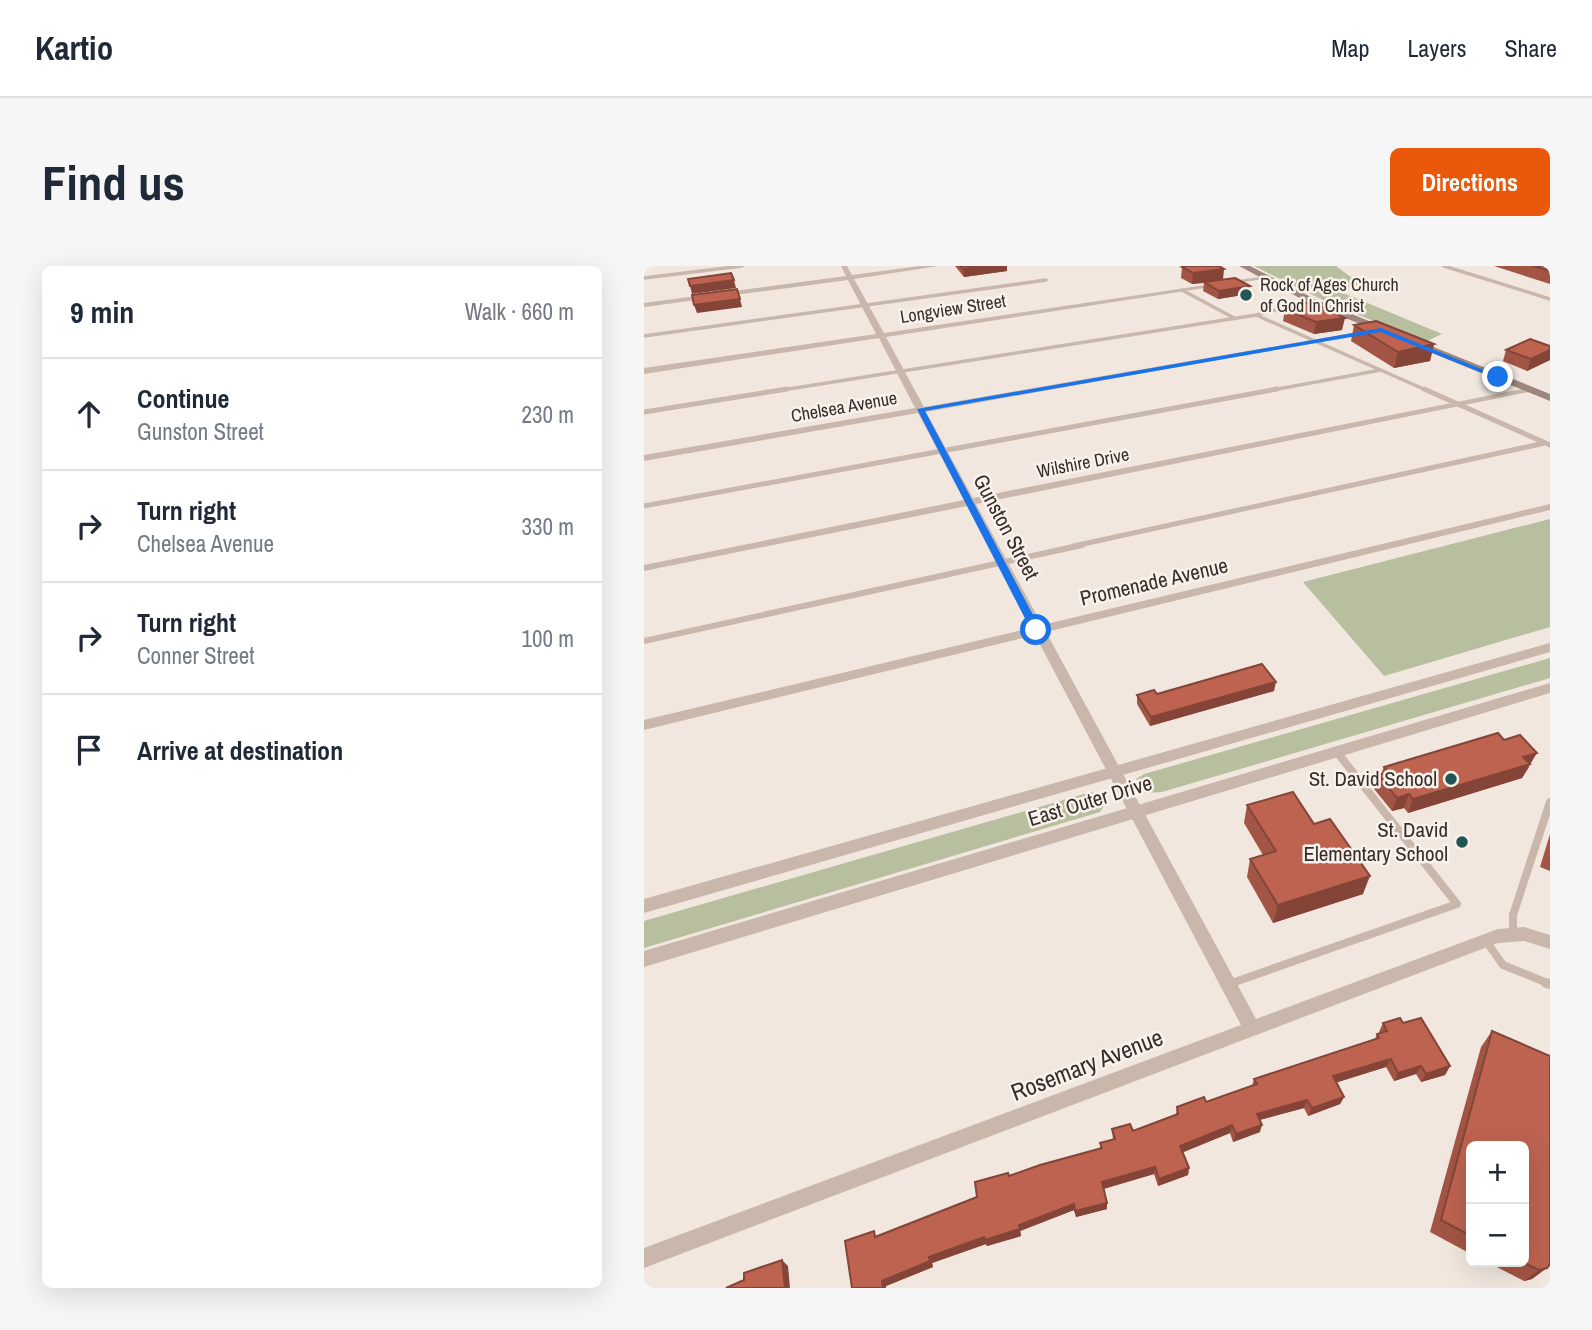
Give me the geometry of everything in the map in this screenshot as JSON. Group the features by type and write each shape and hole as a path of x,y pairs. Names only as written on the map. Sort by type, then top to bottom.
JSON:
{"main road":[{"path":"1243,266 1311,301 1550,398"}],"street":[{"name":"Gunston Street","path":"844,266 1036,630 1136,810 1252,1029"},
{"path":"644,305 936,266"},
{"name":"Longview Street","path":"644,371 1266,278"},
{"name":"Chelsea Avenue","path":"644,458 1381,330"},
{"name":"Wilshire Drive","path":"644,568 1529,389"},
{"name":"Promenade Avenue","path":"644,725 1550,507"},
{"name":"East Outer Drive","path":"644,906 1550,647"},
{"name":"East Outer Drive","path":"644,959 1550,688"},
{"name":"Rosemary Avenue","path":"644,1258 1486,941 1524,934 1550,942"}],"lane":[{"path":"644,278 742,266"},
{"path":"1444,266 1550,299"},
{"path":"644,336 1045,280"},
{"path":"1182,290 1235,318"},
{"path":"644,412 1256,315 1311,301"},
{"path":"1256,315 1548,444"},
{"path":"644,506 1381,370"},
{"path":"644,641 1548,444"},
{"path":"1228,985 1457,904 1336,751"},
{"path":"1513,934 1513,915 1550,802"},
{"path":"1486,941 1503,965 1550,984"}],"green space":[{"path":"1254,266 1336,266 1360,284 1341,292 1442,334 1425,342 1327,302"},
{"path":"1550,519 1550,627 1384,676 1303,582"},
{"path":"1550,658 1550,678 1162,792 1145,793 1136,779 1144,774"},
{"path":"1091,792 1097,794 1104,806 1100,812 644,948 644,921"}],"building":[{"path":"960,266 987,266 963,269"},
{"path":"1219,266 1224,269 1193,273 1182,267"},
{"path":"1533,266 1550,266 1550,271"},
{"path":"731,273 734,280 690,286 688,279"},
{"path":"1235,278 1250,286 1219,291 1204,282"},
{"path":"737,289 740,299 694,305 692,295"},
{"path":"1302,303 1313,303 1345,318 1316,322 1285,309"},
{"path":"1376,321 1434,344 1398,352 1354,325"},
{"path":"1530,339 1550,346 1550,350 1531,359 1506,350"},
{"path":"1262,664 1276,682 1151,717 1137,695 1154,690 1157,694"},
{"name":"St. David School","path":"1498,733 1504,740 1520,735 1537,753 1523,757 1530,764 1413,799 1409,794 1397,798 1379,775 1388,772 1384,767"},
{"path":"1293,792 1314,824 1330,819 1370,876 1278,905 1250,859 1276,851 1247,805"},
{"path":"1400,1018 1403,1023 1421,1018 1450,1066 1426,1074 1421,1066 1398,1073 1391,1059 1333,1076 1344,1097 1312,1108 1307,1100 1257,1114 1262,1125 1236,1134 1232,1125 1180,1146 1189,1168 1159,1179 1155,1167 1102,1182 1107,1203 1075,1211 1074,1204 1019,1225 1020,1229 985,1240 984,1237 929,1257 930,1261 882,1281 883,1288 852,1288 845,1241 874,1231 875,1237 977,1197 975,1182 1008,1173 1009,1176 1102,1148 1100,1143 1115,1139 1112,1129 1130,1124 1133,1131 1178,1114 1177,1107 1204,1097 1206,1102 1257,1084 1254,1079 1379,1038 1377,1034 1387,1031 1383,1023"},
{"path":"1492,1031 1550,1056 1550,1264 1539,1270 1529,1265 1529,1141 1466,1141 1466,1233 1441,1220"},
{"path":"782,1260 785,1288 726,1288 744,1280 744,1273"}],"place":[{"name":"Rock of Ages Church of God In Christ","path":"1246,295"},
{"name":"St. David School","path":"1451,779"},
{"name":"St. David Elementary School","path":"1462,842"}],"route":[{"path":"1036,630 920,409 1381,330 1498,377"}]}
